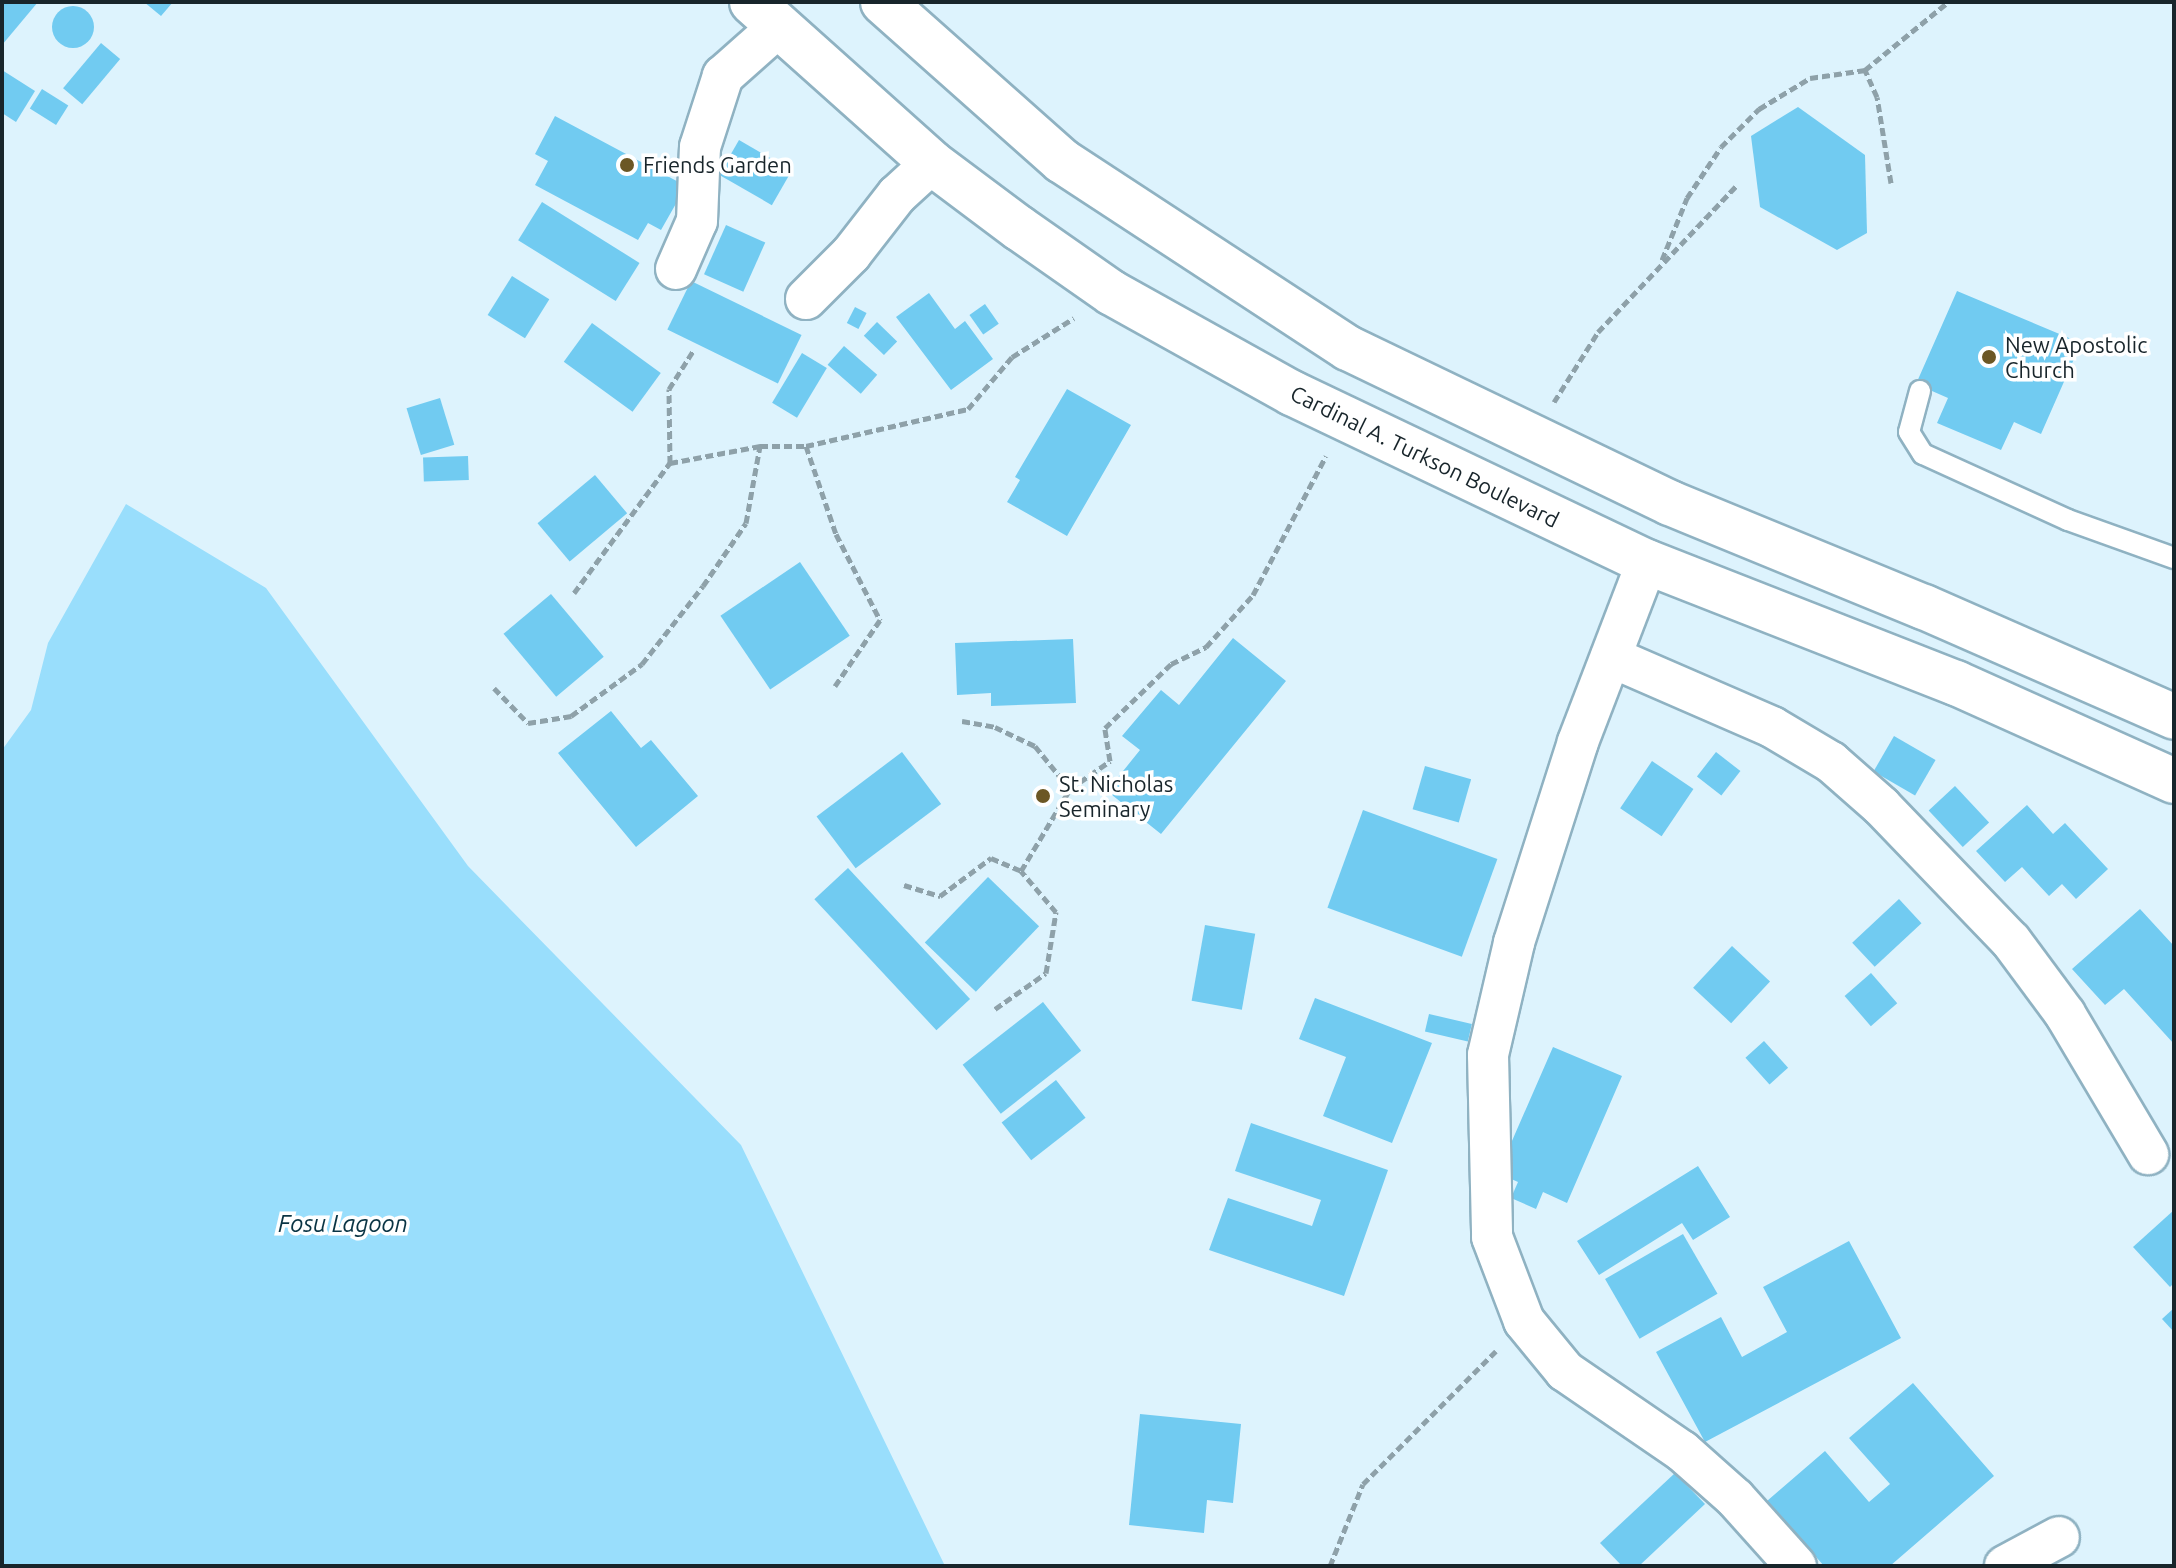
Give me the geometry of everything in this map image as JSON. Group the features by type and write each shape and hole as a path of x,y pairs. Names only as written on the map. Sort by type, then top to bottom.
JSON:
{"street":[{"path":"883,2 1062,161 1348,348 1670,503 1924,607 2174,717"},
{"path":"676,269 697,221 700,147 723,76 764,15"},
{"name":"Cardinal A. Turkson Boulevard","path":"764,15 932,163 1112,293 1351,423 1647,562 1956,683 2174,781"},
{"path":"806,299 851,254 897,195 932,163"},
{"path":"1647,562 1578,742 1514,943 1488,1055 1492,1237 1524,1321 1565,1371 1682,1451 1735,1498 1796,1566"},
{"path":"1611,657 1772,727 1831,762 1881,806 2011,941 2065,1014 2148,1154"},
{"path":"2005,1566 2059,1537"}],"lane":[{"path":"1920,391 1909,432 1923,454 2068,520 2174,558"}],"path":[{"path":"1660,264 1687,198 1721,147 1759,109 1810,78 1865,70 1948,2"},
{"path":"1865,70 1877,97 1891,183"},
{"path":"1533,437 1598,332 1737,185"},
{"path":"670,463 760,446 806,446 968,409 1012,357 1112,293"},
{"path":"574,593 670,463 669,389 693,351"},
{"path":"1021,871 1070,789 1110,761 1105,728 1171,664 1206,647 1253,595 1322,461 1351,423"},
{"path":"494,688 528,723 571,716 642,664 746,523 760,446"},
{"path":"806,446 836,534 880,620 835,686"},
{"path":"962,721 995,727 1035,746 1070,789"},
{"path":"904,885 940,896 991,858 1021,871 1056,912 1046,973 995,1009"},
{"path":"1330,1566 1363,1484 1524,1321"}],"water":[{"name":"Fosu Lagoon","path":"126,504 266,588 468,866 741,1145 945,1566 2,1566 2,750 31,710 48,643"}],"building":[{"path":"2,2 38,2 2,45"},
{"path":"144,2 173,2 161,16"},
{"path":"73,6 88,12 94,27 88,42 73,48 58,42 52,27 58,12"},
{"path":"101,43 120,59 82,104 63,88"},
{"path":"2,70 35,91 16,122 2,113"},
{"path":"42,89 68,105 56,125 30,109"},
{"path":"1798,107 1865,155 1867,233 1837,250 1760,207 1751,136"},
{"path":"555,116 686,186 661,230 648,223 638,240 535,185 548,161 535,154"},
{"path":"739,140 792,170 772,205 719,175"},
{"path":"542,202 640,263 616,301 518,240"},
{"path":"726,225 765,242 743,292 704,274"},
{"path":"512,276 549,299 525,338 488,315"},
{"path":"691,281 802,335 778,383 667,330"},
{"path":"1957,291 2081,343 2041,434 2014,422 2001,450 1937,423 1948,398 1916,384"},
{"path":"929,293 955,329 965,321 993,359 951,390 896,317"},
{"path":"985,304 999,324 983,335 969,315"},
{"path":"855,307 867,313 858,329 847,323"},
{"path":"877,322 897,341 884,355 864,336"},
{"path":"592,323 661,373 633,412 564,362"},
{"path":"844,346 877,375 861,394 828,365"},
{"path":"802,353 827,368 797,418 772,403"},
{"path":"1067,389 1131,425 1067,536 1007,502 1020,480 1015,477"},
{"path":"440,398 454,445 421,455 407,408"},
{"path":"468,456 469,480 424,482 423,458"},
{"path":"595,475 627,513 570,562 538,523"},
{"path":"800,562 850,636 770,689 720,616"},
{"path":"551,594 604,657 556,697 504,634"},
{"path":"1233,638 1286,681 1161,834 1107,791 1140,750 1122,736 1161,690 1179,705"},
{"path":"1073,639 1076,703 991,706 991,693 957,695 955,643"},
{"path":"611,711 641,748 651,740 698,796 636,847 558,753"},
{"path":"1894,736 1936,760 1915,796 1874,772"},
{"path":"902,752 941,804 856,868 817,816"},
{"path":"1716,752 1740,771 1721,796 1697,776"},
{"path":"1652,761 1693,789 1662,836 1620,808"},
{"path":"1425,766 1471,779 1459,822 1413,809"},
{"path":"1955,786 1989,823 1963,847 1929,811"},
{"path":"2027,805 2053,834 2065,823 2108,869 2076,899 2062,884 2049,896 2022,867 2005,882 1976,851"},
{"path":"1363,810 1497,859 1462,957 1327,908"},
{"path":"848,868 970,999 936,1030 814,899"},
{"path":"988,877 1039,926 976,992 925,942"},
{"path":"1899,899 1922,923 1875,967 1852,943"},
{"path":"2140,909 2174,946 2174,1044 2124,989 2105,1005 2072,969"},
{"path":"1205,925 1255,934 1242,1010 1192,1001"},
{"path":"1732,946 1770,981 1731,1023 1693,988"},
{"path":"1871,973 1897,1003 1871,1026 1845,996"},
{"path":"1315,998 1432,1043 1392,1143 1323,1116 1346,1057 1299,1039"},
{"path":"1043,1002 1081,1051 1001,1114 963,1065"},
{"path":"1429,1014 1472,1024 1468,1041 1425,1032"},
{"path":"1764,1041 1788,1068 1770,1084 1745,1058"},
{"path":"1553,1047 1622,1076 1567,1203 1543,1192 1536,1209 1511,1198 1518,1182 1498,1173"},
{"path":"1056,1080 1086,1118 1031,1160 1002,1122"},
{"path":"1251,1123 1388,1170 1344,1296 1209,1250 1228,1198 1312,1226 1321,1200 1235,1171"},
{"path":"1698,1166 1730,1217 1693,1240 1682,1223 1599,1275 1577,1241"},
{"path":"2174,1210 2174,1283 2170,1287 2133,1247"},
{"path":"1683,1234 1718,1294 1640,1339 1605,1279"},
{"path":"1849,1241 1901,1338 1705,1442 1656,1352 1721,1317 1742,1357 1787,1332 1763,1287"},
{"path":"2174,1308 2174,1332 2162,1319"},
{"path":"1913,1383 1994,1476 1890,1566 1824,1566 1767,1501 1825,1451 1869,1502 1890,1484 1849,1438"},
{"path":"1140,1414 1241,1424 1233,1503 1207,1500 1204,1533 1129,1525"},
{"path":"1675,1473 1705,1504 1639,1566 1622,1566 1600,1543"}],"place":[{"name":"Friends Garden","path":"627,165"},
{"name":"New Apostolic Church","path":"1989,357"},
{"name":"St. Nicholas Seminary","path":"1043,796"}]}
